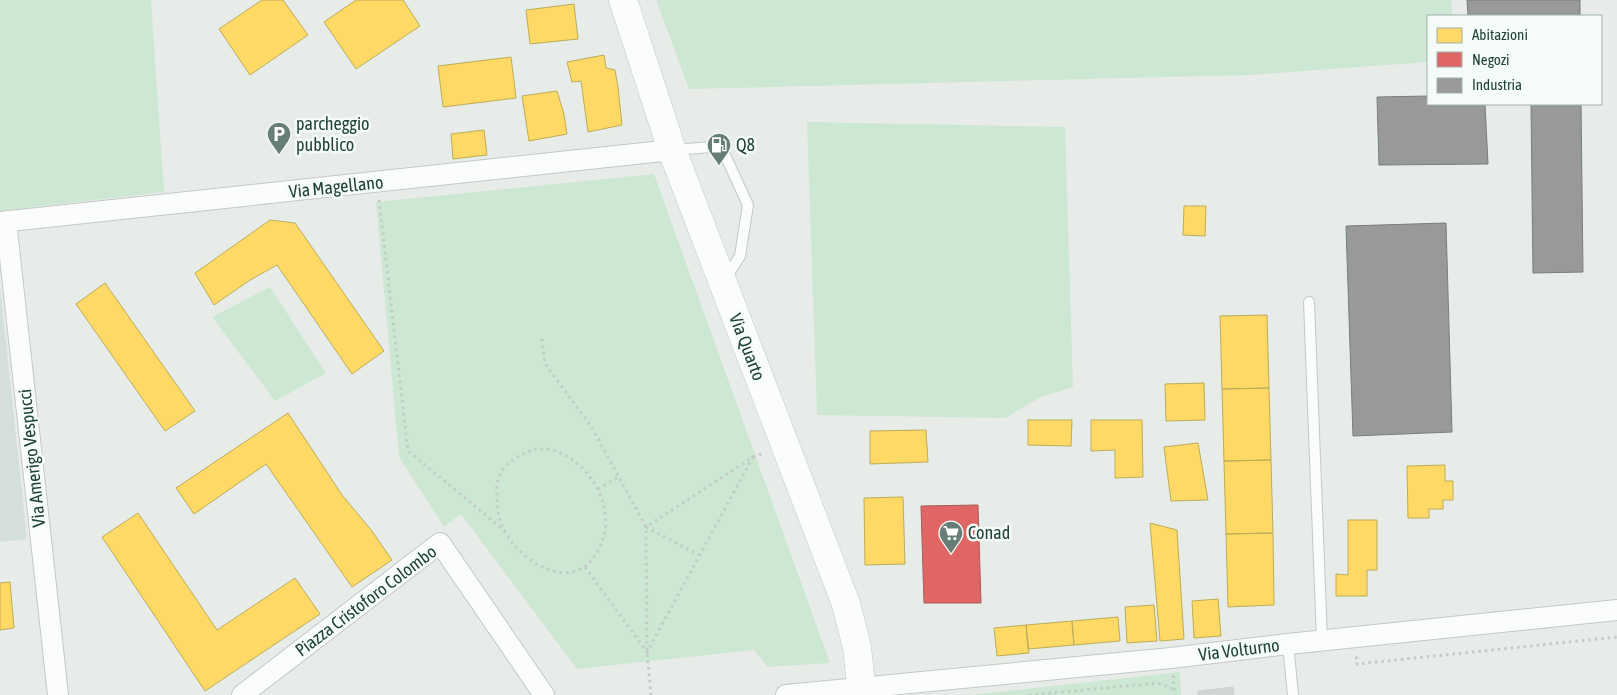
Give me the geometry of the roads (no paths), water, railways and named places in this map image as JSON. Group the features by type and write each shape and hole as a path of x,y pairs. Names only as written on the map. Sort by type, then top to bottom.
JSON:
{"street":[{"name":"Via Quarto","path":"623,0 672,150 846,604 857,647 861,691"},
{"name":"Via Magellano","path":"3,221 672,150"},
{"name":"Via Amerigo Vespucci","path":"3,221 58,695"},
{"name":"Piazza Cristoforo Colombo","path":"242,695 440,543 544,695"},
{"name":"Via Volturno","path":"786,695 861,691 1322,640 1617,610"}],"lane":[{"path":"672,150 712,147 725,155 748,205 740,256 723,283"},
{"path":"1310,302 1322,640"},
{"path":"1288,644 1293,695"}],"place":[{"name":"parcheggio pubblico","path":"279,155"},
{"name":"Q8","path":"719,166"},
{"name":"Conad","path":"951,554"}]}
